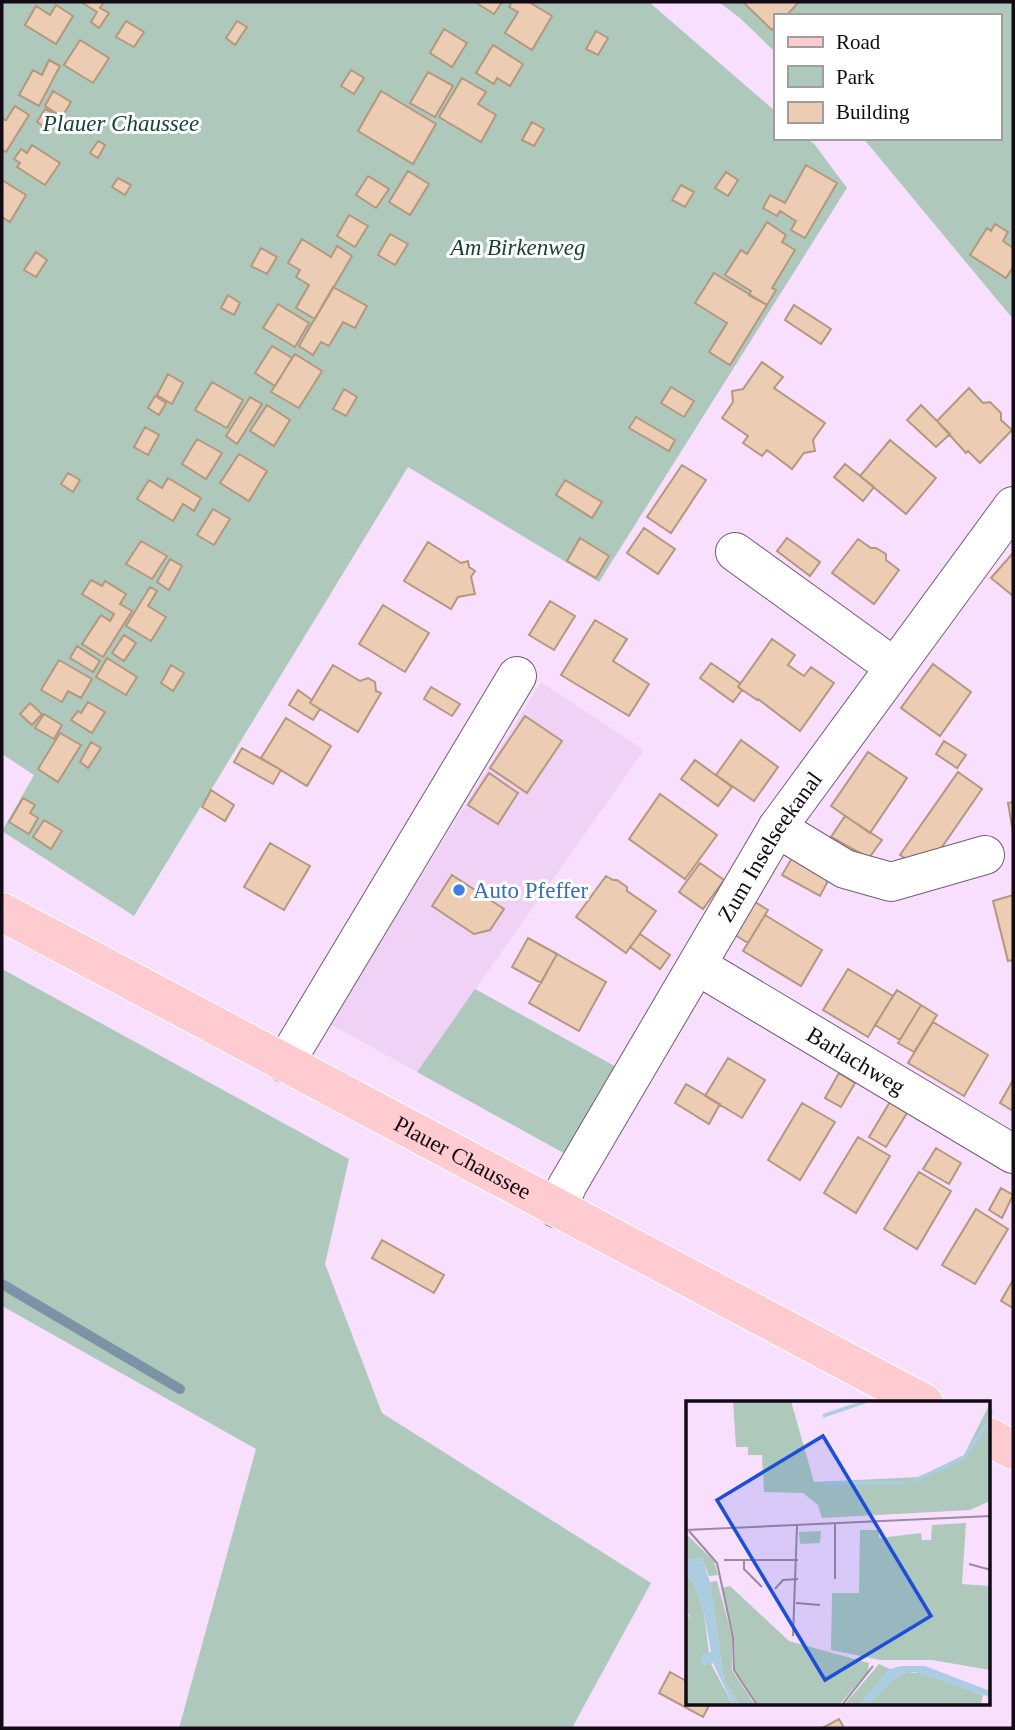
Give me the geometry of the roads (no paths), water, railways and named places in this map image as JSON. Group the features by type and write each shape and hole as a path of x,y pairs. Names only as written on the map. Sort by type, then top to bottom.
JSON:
{"main road":[{"name":"Plauer Chaussee","path":"2,912 920,1401"},
{"path":"990,1438 1013,1450"}],"street":[{"name":"Zum Inselseekanal","path":"558,1209 567,1186 777,828 1013,506"},
{"path":"735,552 894,667"},
{"path":"285,1063 517,676"},
{"path":"777,828 845,869 891,882 985,855"},
{"name":"Barlachweg","path":"698,966 1013,1154"}],"waterway":[{"path":"2,1284 180,1389"}],"place":[{"name":"Auto Pfeffer","path":"459,890"}],"park label":[{"name":"Am Birkenweg","path":"518,247"}]}
